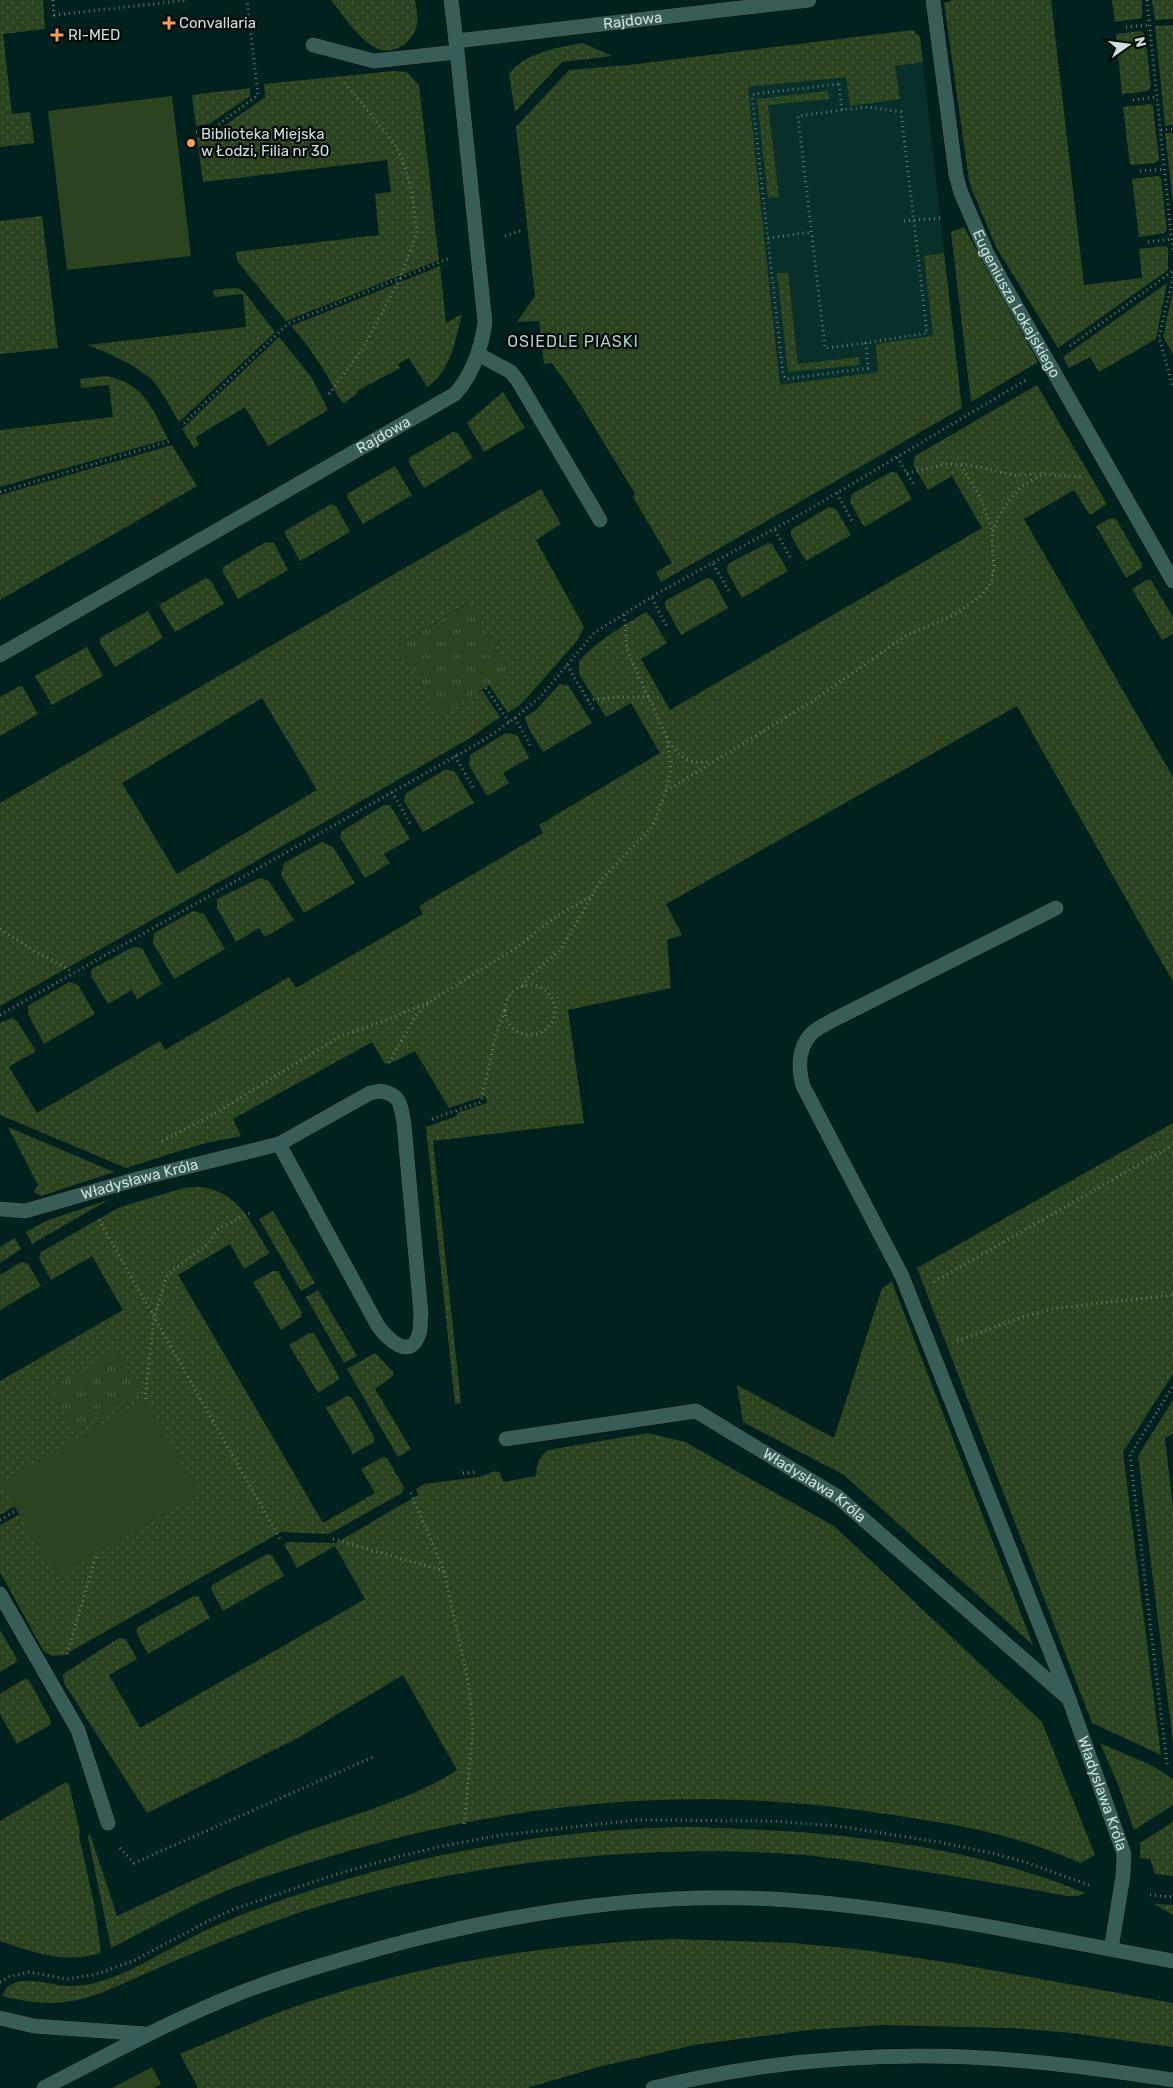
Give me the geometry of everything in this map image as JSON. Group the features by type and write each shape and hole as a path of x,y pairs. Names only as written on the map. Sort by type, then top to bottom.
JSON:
{"street":[{"name":"Rajdowa","path":"0,656 455,394 464,384 478,354 485,323 451,0"},
{"name":"Rajdowa","path":"456,46 809,0"},
{"name":"Eugeniusza Lokajskiego","path":"934,0 949,123 961,193 986,251 1003,283 1173,581"},
{"path":"319,47 374,61 456,46"},
{"path":"478,354 511,372 518,381 600,520"},
{"name":"Władysława Króla","path":"1056,908 833,1020 813,1033 803,1047 800,1062 803,1086 902,1276 1070,1699 1121,1844 1124,1865 1111,1949"},
{"path":"279,1144 378,1326 389,1340 397,1345 408,1346 415,1342 419,1334 421,1314 404,1124 398,1100 391,1093 380,1091 370,1093"},
{"name":"Władysława Króla","path":"0,1209 25,1211 147,1177 279,1144 370,1093"},
{"name":"Władysława Króla","path":"506,1440 696,1411 838,1497 1070,1699"},
{"path":"0,1594 78,1730 108,1823"},
{"path":"44,2088 146,2034 240,1993 323,1965 387,1946 479,1924 546,1912 628,1901 698,1897 774,1900 843,1906 902,1913 1173,1961"},
{"path":"0,2018 34,2026 146,2034"},
{"path":"653,2088 766,2067 848,2059 920,2056 1053,2063 1173,2080"}],"path":[{"path":"53,0 54,15 188,0"},
{"path":"196,132 210,131 258,95 246,0"},
{"path":"1148,0 1173,253"},
{"path":"1126,27 1150,25"},
{"path":"319,47 394,144 402,160 412,192 418,234 400,278 364,347 329,394"},
{"path":"842,110 839,84 754,94 752,97 783,374 786,379 868,368 866,343"},
{"path":"1134,100 1157,97"},
{"path":"868,107 901,112 915,220 927,333 825,348 798,116 868,107"},
{"path":"1161,130 1173,129"},
{"path":"1140,171 1165,169"},
{"path":"904,221 946,217"},
{"path":"505,237 523,230"},
{"path":"768,238 812,232"},
{"path":"1148,242 1172,239"},
{"path":"184,423 289,323 452,257"},
{"path":"1069,346 1173,271"},
{"path":"1173,277 1159,337 1173,388"},
{"path":"0,1015 484,740 515,718 541,696 595,632 774,530 1026,379"},
{"path":"0,492 170,441"},
{"path":"897,457 914,485"},
{"path":"906,473 947,464 970,465 1013,475 1043,474 1080,477 1086,475"},
{"path":"666,791 814,700 907,635 954,615 982,594 991,583 994,568 993,532 979,495 961,465"},
{"path":"993,532 1004,508 1022,486 1043,474"},
{"path":"837,493 852,521"},
{"path":"774,530 790,556"},
{"path":"713,564 730,593"},
{"path":"652,598 668,629"},
{"path":"624,614 627,648 668,741 688,761 700,763 714,761"},
{"path":"567,665 593,709"},
{"path":"486,688 509,722"},
{"path":"588,700 618,697 649,697"},
{"path":"515,718 530,745"},
{"path":"404,1124 428,1120 481,1102 496,1034 510,995 523,986 528,978 561,949 601,880 652,826 666,791 671,769 668,741"},
{"path":"455,756 474,790"},
{"path":"392,792 411,825"},
{"path":"156,1144 209,1117 340,1037 390,1019 429,1002 522,944 552,919 590,896"},
{"path":"0,929 74,972"},
{"path":"505,1010 510,1026 516,1032 533,1035 542,1033 549,1028 556,1012 555,1003 551,996 539,986 523,986"},
{"path":"370,1093 416,1015 429,1002"},
{"path":"910,1296 1173,1145"},
{"path":"95,1213 280,1539"},
{"path":"145,1399 154,1318 167,1275 207,1245 219,1228 250,1213"},
{"path":"932,1351 990,1328 1057,1308 1173,1295"},
{"path":"1167,1764 1130,1454 1173,1386"},
{"path":"463,1473 477,1472"},
{"path":"412,1493 444,1571 474,1717 464,1828"},
{"path":"0,1520 17,1510"},
{"path":"333,1538 444,1571"},
{"path":"64,1661 97,1553"},
{"path":"108,1823 120,1848 134,1863 373,1757"},
{"path":"0,1982 9,1977 29,1972 67,1979 101,1973 133,1961 169,1940 234,1909 334,1875 397,1857 502,1835 636,1820 770,1821 838,1826 939,1842 996,1854 1025,1862 1095,1888 1173,1897"}],"shaded area":[{"path":"920,37 959,383 678,546 561,90"}],"green space":[{"path":"0,0 43,0 45,29 3,34 12,114 30,112 34,143 0,147"},
{"path":"331,0 415,0 417,23 415,30 408,41 396,49 383,50 376,48 357,33"},
{"path":"953,0 1051,0 1084,285 1142,278 1139,249 1165,246 1168,248 1168,270 1058,348 996,247 972,190 944,3"},
{"path":"1112,0 1142,0 1142,18 1115,22"},
{"path":"1152,0 1173,0 1173,19 1155,20"},
{"path":"1173,25 1173,125 1165,126 1155,26"},
{"path":"913,30 920,37 923,62 895,66 900,99 850,106 846,77 748,87 780,385 878,372 876,344 933,336 924,256 944,253 962,408 661,582 656,572 672,563 633,497 635,494 576,397 552,363 544,364 539,321 517,322 535,296 516,127 569,70 629,65"},
{"path":"1141,31 1145,35 1151,87 1148,91 1122,94 1116,34"},
{"path":"583,43 612,56 562,62 515,112 509,74 533,56"},
{"path":"393,71 407,72 419,85 439,260 286,321 238,262 236,252 379,235 375,194 391,192 387,160 203,182 197,138 210,136 265,97 264,84"},
{"path":"250,88 250,96 209,124 196,126 192,95"},
{"path":"828,91 829,99 768,105 779,197 768,198 757,99"},
{"path":"172,96 191,256 67,270 48,111"},
{"path":"1150,104 1153,106 1159,160 1155,163 1130,165 1123,107"},
{"path":"1165,133 1173,133 1173,204"},
{"path":"1158,176 1161,178 1167,230 1164,233 1139,237 1132,179"},
{"path":"42,216 58,348 0,354 0,221"},
{"path":"964,227 1038,362 971,402 951,232"},
{"path":"440,266 446,323 462,314 451,355 442,373 427,387 409,358 398,364 400,368 357,391 358,393 344,403 337,395 315,357 291,326"},
{"path":"777,273 788,273 798,364 859,357 860,365 788,372"},
{"path":"1167,283 1156,339 1099,372 1090,357 1069,368 1063,357"},
{"path":"240,289 245,293 275,332 179,422 161,391 142,371 123,360 87,345 246,327 243,294 214,297 213,290"},
{"path":"1173,290 1173,354 1163,337"},
{"path":"279,337 312,378 328,410 268,446 245,407 196,437 199,445 194,448 182,429"},
{"path":"105,376 118,379 138,390 151,407 168,439 0,487 0,430 113,417 109,385 81,388 80,379"},
{"path":"1037,385 1107,504 1090,515 1074,490 1024,519 1173,777 1173,982 1017,706 666,904 682,935 667,940 671,988 568,1010 584,1123 433,1141 461,1403 455,1404 426,1127 457,1116 457,1113 487,1103 485,1096 449,1108 415,1051 385,1064 372,1042 233,1119 241,1136 202,1144 126,1168 0,1115 0,1023 12,1018 17,1021 36,1051 9,1067 37,1113 160,1041 165,1050 289,977 296,988 423,914 419,906 543,833 539,825 660,753 631,703 606,717 579,674 579,661 586,653 610,634 646,612 652,618 667,643 641,659 670,710 982,528 952,476 928,490 913,465 915,456"},
{"path":"503,392 525,428 484,452 467,423"},
{"path":"453,432 458,433 473,458 424,488 409,463 409,458"},
{"path":"172,445 197,486 0,600 0,495"},
{"path":"395,466 412,495 363,524 347,494"},
{"path":"891,472 897,473 912,499 864,527 850,502 852,494"},
{"path":"541,489 561,524 536,540 584,627 577,641 521,704 508,713 489,685 510,672 468,603 398,645 440,714 482,690 500,717 470,738 337,815 0,1006 0,803","holes":["262,698 317,790 177,874 122,783"]},
{"path":"331,504 336,506 350,532 300,561 285,531"},
{"path":"829,507 836,509 851,535 806,561 791,536 791,530"},
{"path":"1111,518 1116,519 1142,564 1142,568 1126,578 1096,526"},
{"path":"266,542 274,543 288,570 238,599 223,572 223,567"},
{"path":"768,543 772,544 788,571 742,598 727,571 728,564"},
{"path":"206,578 211,581 224,604 175,632 159,605"},
{"path":"707,578 713,580 728,608 681,635 665,606 665,601"},
{"path":"1147,580 1151,580 1173,617 1173,634 1162,640 1132,589"},
{"path":"469,603 511,672 440,715 398,645"},
{"path":"148,611 163,638 115,667 100,643 100,638"},
{"path":"87,647 103,676 52,705 35,676"},
{"path":"560,684 568,685 592,723 543,752 528,727 525,717 535,711"},
{"path":"20,686 23,687 38,714 0,736 0,697"},
{"path":"506,733 517,735 529,758 503,773 509,783 487,796 469,765 470,755"},
{"path":"446,769 455,772 474,803 423,832 404,801 405,794"},
{"path":"384,805 390,805 410,839 384,854 390,863 365,878 340,837 342,831"},
{"path":"322,842 333,847 355,883 304,913 281,875 284,863"},
{"path":"260,878 269,881 294,920 265,937 259,928 236,942 217,908 217,899"},
{"path":"193,911 204,914 225,949 174,979 153,943 154,933"},
{"path":"133,947 142,948 162,984 137,999 132,990 108,1004 91,976 92,969"},
{"path":"69,982 78,985 95,1014 44,1044 28,1014 28,1006"},
{"path":"1173,1123 1173,1374 1123,1452 1161,1755 1092,1723 917,1268"},
{"path":"8,1127 114,1172 41,1196 34,1192 38,1185"},
{"path":"198,1187 212,1189 233,1201 249,1219 269,1252 244,1269 230,1244 178,1275 323,1523 375,1493 361,1469 383,1457 387,1458 404,1487 402,1493 329,1534 281,1532 64,1655 52,1656 44,1652 0,1572 0,1525 20,1514 56,1576 200,1493 2,1482 15,1506 0,1515 0,1381 123,1310 92,1256 51,1280 39,1258 41,1252 120,1207 183,1188"},
{"path":"108,1200 32,1244 26,1232 46,1221"},
{"path":"273,1211 315,1283 301,1291 259,1219"},
{"path":"15,1238 21,1249 0,1263 0,1247"},
{"path":"21,1262 28,1264 41,1286 0,1310 0,1275"},
{"path":"273,1271 278,1271 302,1313 301,1317 281,1330 253,1282"},
{"path":"892,1282 1033,1645 844,1475 743,1422 737,1385 834,1438 882,1288"},
{"path":"318,1290 357,1356 344,1363 306,1297"},
{"path":"309,1333 314,1333 339,1377 338,1380 318,1393 289,1345"},
{"path":"117,1350 142,1392 74,1431 50,1389"},
{"path":"375,1353 393,1372 393,1376 375,1389 411,1449 398,1457 347,1369"},
{"path":"347,1396 352,1398 374,1437 374,1442 353,1454 326,1408"},
{"path":"145,1399 200,1493 56,1577 1,1483"},
{"path":"1173,1400 1173,1434 1165,1438 1173,1507 1173,1743 1138,1456"},
{"path":"648,1433 685,1442 834,1526 1042,1722 1095,1855 1080,1863 1009,1837 985,1831 886,1814 814,1805 744,1800 674,1800 605,1803 467,1822 328,1857 233,1888 186,1909 111,1948 88,1837 90,1834 117,1916 247,1855 291,1837 397,1800 457,1770 403,1675 296,1739 147,1813 64,1683 63,1674 119,1638 126,1639 137,1659 109,1675 140,1728 365,1599 335,1546 297,1568 284,1544 288,1542 336,1543 418,1495 416,1489 424,1484 479,1477 496,1471 500,1473 503,1482 536,1476 539,1462 548,1450"},
{"path":"267,1554 272,1555 284,1576 223,1611 211,1589 212,1585"},
{"path":"194,1596 199,1597 210,1618 148,1654 136,1632 138,1627"},
{"path":"0,1630 17,1659 15,1663 0,1672"},
{"path":"24,1679 29,1680 51,1721 50,1725 17,1744 0,1714 0,1694"},
{"path":"1100,1743 1153,1766 1173,1779 1173,1805 1134,1830 1119,1787"},
{"path":"66,1782 69,1784 80,1832 79,1836 95,1908 101,1953 87,1956 50,1956 0,1941 0,1821"},
{"path":"1173,1822 1173,1876 1155,1874 1150,1859 1140,1858 1140,1843"},
{"path":"688,1827 788,1831 890,1842 940,1850 1038,1876 1085,1893 1078,1896 1067,1896 933,1873 806,1855 715,1851 580,1857 491,1868 446,1876 342,1900 301,1912 249,1931 114,1988 82,1999 45,2003 2,1996 7,1988 14,1983 22,1981 71,1986 111,1978 203,1931 251,1911 357,1876 411,1862 466,1850 576,1834"},
{"path":"1154,1904 1173,1905 1173,1915"},
{"path":"673,1939 794,1943 864,1950 958,1964 1173,2003 1173,2047 1072,2033 1012,2028 881,2025 809,2030 694,2045 598,2067 527,2088 198,2088 180,2054 294,2007 355,1987 399,1976 489,1957 581,1945"},
{"path":"152,2067 161,2084 154,2088 112,2088"}],"place":[{"name":"Convallaria","path":"169,23"},
{"name":"RI-MED","path":"57,35"},
{"name":"Biblioteka Miejska w Łodzi, Filia nr 30","path":"191,143"}],"district":[{"name":"OSIEDLE PIASKI","path":"573,341"}]}
